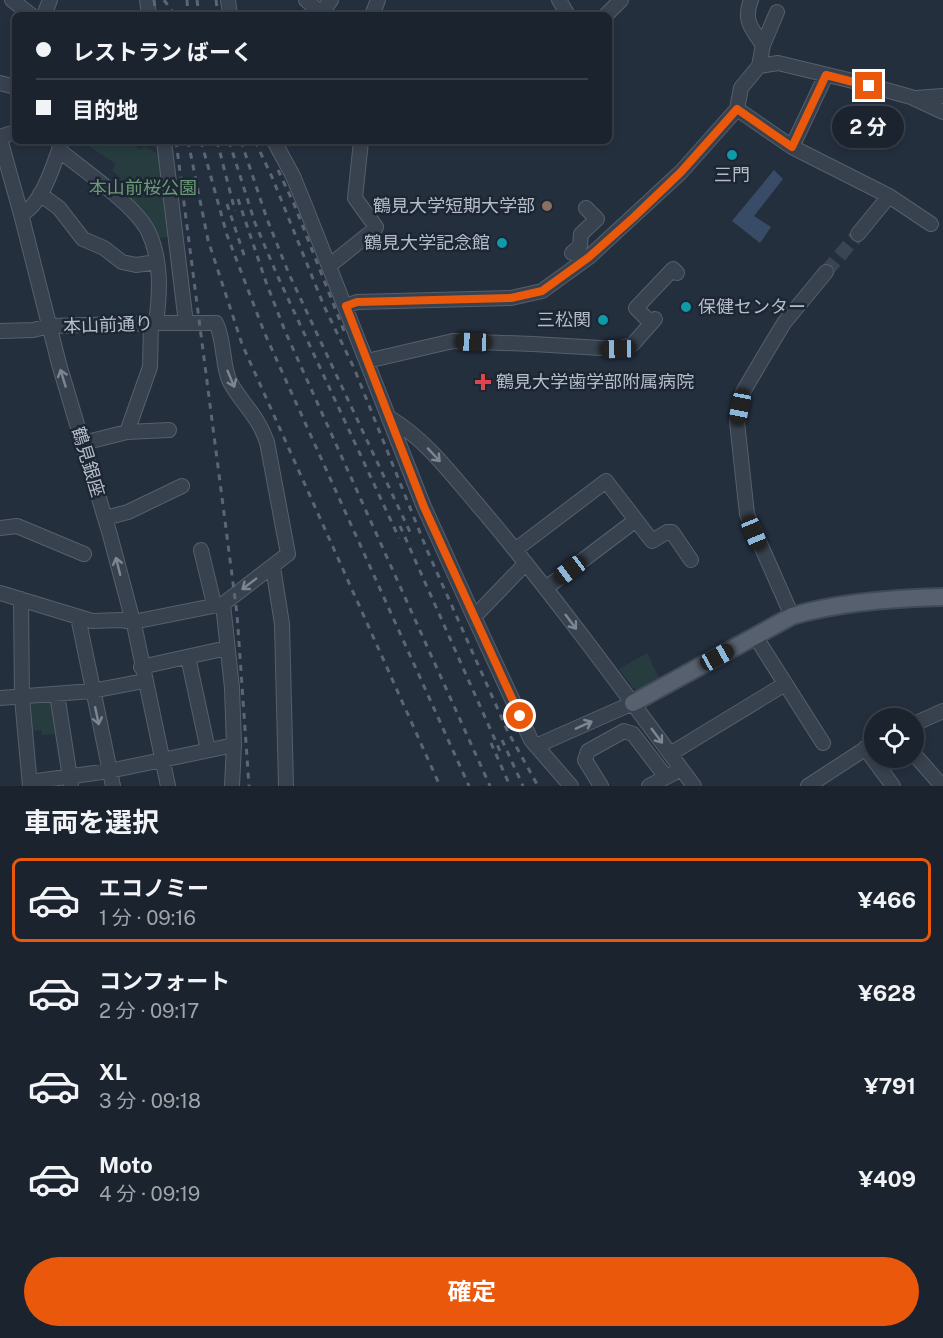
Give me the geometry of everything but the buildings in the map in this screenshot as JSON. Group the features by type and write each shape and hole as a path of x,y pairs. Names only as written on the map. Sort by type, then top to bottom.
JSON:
{"main road":[{"path":"633,703 792,616 811,611 904,598 942,599"}],"street":[{"path":"12,0 26,12"},
{"path":"306,0 320,12"},
{"path":"322,12 331,0"},
{"path":"609,12 621,0"},
{"path":"751,0 746,11 749,25 763,45"},
{"path":"346,306 357,302 511,298 542,291 589,257 681,172 737,109 741,88 759,66 763,45 777,12"},
{"path":"759,66 778,63 911,97 943,112"},
{"path":"792,147 826,75"},
{"path":"911,97 943,96"},
{"path":"737,109 792,147 889,196 938,227"},
{"name":"鶴見銀座","path":"0,138 49,326 105,518 132,622 168,786"},
{"path":"164,144 186,323"},
{"path":"276,144 293,176 424,507 474,617 531,740 571,786"},
{"path":"329,266 376,227 355,198 361,144"},
{"path":"21,214 30,209 51,174 57,145 129,208 147,230 157,262 158,302 153,323 150,368 127,432"},
{"path":"40,194 59,208 83,239 104,248 122,262 136,265 157,262"},
{"path":"858,234 889,196"},
{"path":"586,208 597,219 581,234 580,246 567,258 589,257"},
{"path":"367,361 453,341 618,349 633,344 653,321 636,308 673,269 677,273"},
{"path":"792,616 747,514 737,422 743,392 760,363 784,324 826,272"},
{"name":"本山前通り","path":"0,331 33,330 49,326 216,323 229,381 261,425 267,442 288,554 273,567"},
{"path":"390,418 409,429 436,456 526,563 694,786"},
{"path":"83,443 127,432 170,430"},
{"path":"515,550 606,481 652,541 670,531 675,534 691,560"},
{"path":"105,518 128,512 182,486"},
{"path":"546,588 636,520"},
{"path":"0,528 17,526 84,554"},
{"path":"201,550 219,604 227,648 234,745 232,786"},
{"path":"474,617 526,563"},
{"path":"0,592 92,621 132,622 219,604 273,567 282,624 286,786"},
{"path":"21,599 22,698 30,784 71,782 109,771 234,745"},
{"path":"78,617 113,786"},
{"path":"755,636 823,743"},
{"path":"141,667 227,648"},
{"path":"188,657 208,750"},
{"path":"0,698 92,691 144,681"},
{"path":"670,754 785,684"},
{"path":"57,694 71,782"},
{"path":"536,746 633,703"},
{"path":"924,720 943,711"},
{"path":"601,786 585,760 585,756 588,751 624,731 633,734 666,777"},
{"path":"808,786 864,749"},
{"path":"924,765 942,786"},
{"path":"883,768 893,786"},
{"path":"649,786 681,769"}],"green space":[{"name":"本山前桜公園","path":"86,144 131,144 141,150 144,146 161,156 173,236 154,239 113,191 121,179 112,170 116,164"},
{"path":"647,653 659,678 640,689 634,689 619,669"},
{"path":"56,698 60,734 42,735 41,730 31,731 29,701"}],"water":[{"path":"774,170 783,179 754,216 771,227 760,243 732,221"}],"tunnel":[{"path":"826,272 858,234"}],"railway":[{"path":"154,0 156,12"},
{"path":"164,0 173,12"},
{"path":"187,0 188,12"},
{"path":"197,0 199,12"},
{"path":"216,0 218,12"},
{"path":"176,144 237,614 249,786"},
{"path":"189,144 208,240 242,344 440,786"},
{"path":"202,144 227,235 265,334 469,786"},
{"path":"218,144 235,211"},
{"path":"230,144 255,223 278,277 399,538"},
{"path":"242,144 267,219 289,274 410,532"},
{"path":"256,144 324,306 354,368 427,550 508,732 538,786"},
{"path":"278,170 294,204 344,331"},
{"path":"238,199 285,331 490,786"},
{"path":"227,204 245,258"},
{"path":"400,526 500,751"},
{"path":"502,740 523,786"},
{"path":"491,743 510,786"}],"place":[{"name":"三門","path":"732,155"},
{"name":"鶴見大学短期大学部","path":"547,206"},
{"name":"鶴見大学記念館","path":"502,243"},
{"name":"保健センター","path":"686,307"},
{"name":"三松関","path":"603,320"},
{"name":"鶴見大学歯学部附属病院","path":"483,382"}],"route":[{"path":"520,716 424,507 346,306 357,302 396,300 511,298 542,291 589,257 634,217 681,172 737,109 792,147 826,75 869,86"}]}
